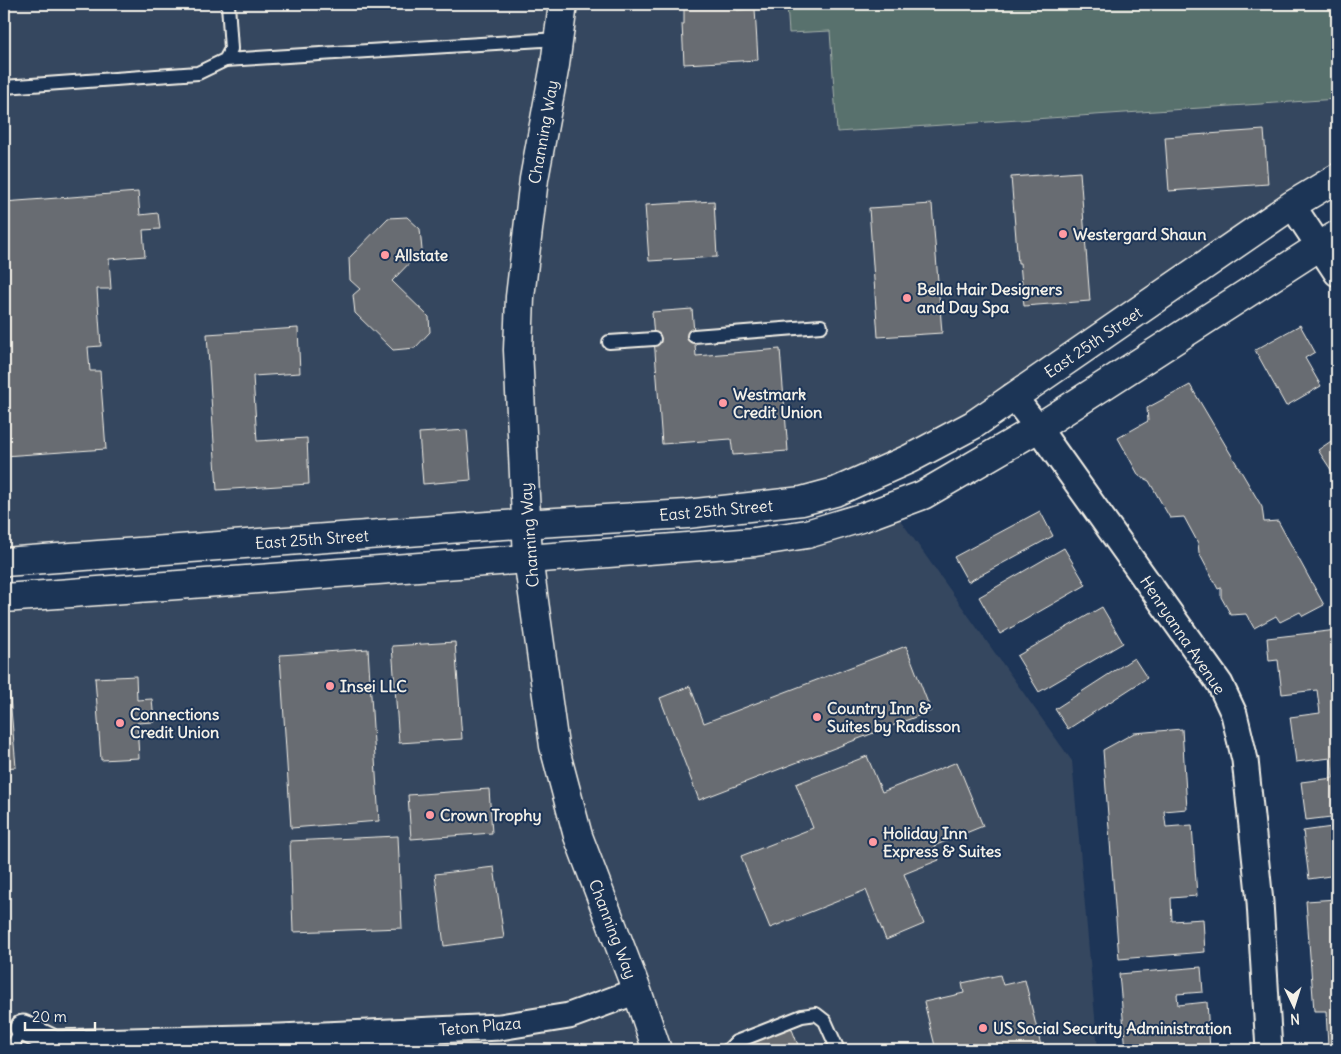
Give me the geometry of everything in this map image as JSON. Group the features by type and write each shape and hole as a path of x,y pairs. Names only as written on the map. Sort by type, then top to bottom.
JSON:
{"street":[{"name":"Channing Way","path":"563,4 555,65 534,179 520,297 518,350 528,558 556,754 578,836 637,991 657,1050"},
{"name":"East 25th Street","path":"4,562 687,514 802,501 835,492 910,460 973,425 1292,205 1337,178"},
{"path":"1292,205 1328,240 1337,273"},
{"name":"East 25th Street","path":"4,598 755,542 807,534 864,517 923,495 1038,428 1328,240"},
{"name":"Henryanna Avenue","path":"1013,396 1038,428 1220,684 1234,714 1245,760 1260,902 1269,1050"},
{"name":"Teton Plaza","path":"23,1028 54,1043 280,1037 492,1027 570,1016 637,991"}],"lane":[{"path":"224,60 231,50 228,4"},
{"path":"4,87 198,74 224,60 558,39"},
{"path":"694,336 821,326"},
{"path":"609,342 654,339"},
{"path":"728,1050 736,1042 802,1016 816,1014 825,1020 838,1050"},
{"path":"10,1050 23,1028"}],"shaded area":[{"path":"4,4 787,4 789,33 830,30 837,132 1337,99 1337,178 1013,396 802,501 4,562"},
{"path":"891,507 1072,761 1098,1050 4,1050 4,598 755,542"}],"green space":[{"path":"787,4 1337,4 1337,99 837,132 830,31 789,33"}],"building":[{"path":"684,4 736,4 737,10 755,9 758,60 684,64 682,24 684,24"},
{"path":"1264,130 1268,184 1169,191 1165,137"},
{"path":"1080,172 1090,301 1024,306 1020,263 1018,263 1011,177"},
{"path":"138,192 140,215 158,213 160,229 143,230 145,256 109,259 111,289 97,289 101,346 88,347 90,371 100,371 106,449 4,456 4,202"},
{"path":"714,201 717,257 649,261 645,205"},
{"path":"932,204 942,333 878,337 869,208"},
{"path":"407,217 420,229 422,250 392,281 429,317 430,332 415,348 393,350 355,313 353,295 360,289 350,280 349,258 388,218"},
{"path":"692,309 696,356 780,349 788,451 733,455 731,439 662,444 652,312"},
{"path":"1300,325 1315,352 1305,358 1321,386 1286,406 1255,350"},
{"path":"298,328 300,373 253,376 257,441 307,438 309,484 217,490 207,334"},
{"path":"1190,385 1262,507 1264,522 1278,521 1324,605 1303,616 1300,612 1280,622 1276,616 1254,628 1246,614 1231,615 1221,597 1221,588 1218,589 1199,553 1198,543 1184,517 1170,518 1149,481 1139,476 1118,438 1148,421 1147,408"},
{"path":"467,430 471,480 423,484 419,433"},
{"path":"1337,437 1337,479 1318,450"},
{"path":"1040,511 1053,536 968,582 954,557"},
{"path":"1064,548 1086,585 1000,634 979,597"},
{"path":"1102,607 1123,643 1039,692 1017,656"},
{"path":"1337,630 1337,875 1309,879 1303,831 1332,827 1331,817 1306,820 1301,782 1333,778 1331,758 1296,762 1290,717 1320,713 1317,690 1282,694 1278,660 1269,661 1267,638"},
{"path":"455,642 462,739 399,743 392,646"},
{"name":"Country Inn & Suites by Radisson","path":"906,646 931,711 699,800 660,698 690,686 704,723"},
{"path":"368,649 379,821 291,828 280,655"},
{"path":"1134,658 1147,678 1068,729 1055,709"},
{"path":"136,676 137,700 152,699 154,722 137,723 139,758 101,760 95,678"},
{"path":"9,686 16,767 4,768 4,687"},
{"path":"1182,729 1187,809 1164,811 1166,827 1192,825 1197,896 1171,898 1172,921 1203,919 1205,952 1119,959 1103,750 1134,733"},
{"path":"867,756 882,792 957,762 983,826 934,846 939,860 904,874 924,924 886,940 866,890 770,928 741,856 813,828 796,784"},
{"path":"489,789 492,833 411,839 408,795"},
{"path":"398,836 402,928 293,932 290,841"},
{"path":"494,867 504,938 444,946 435,874"},
{"path":"1337,899 1337,1050 1317,1050 1317,1047 1328,1046 1326,1011 1314,1011 1306,901"},
{"path":"1201,967 1203,992 1177,994 1178,1005 1207,1002 1210,1050 1126,1050 1119,974"},
{"path":"1000,975 1003,985 1025,980 1042,1050 936,1050 924,1002 964,993 962,983"},
{"path":"791,1027 800,1050 741,1050 740,1047"}],"place":[{"name":"Westergard Shaun","path":"1063,234"},
{"name":"Allstate","path":"385,255"},
{"name":"Bella Hair Designers and Day Spa","path":"907,298"},
{"name":"Westmark Credit Union","path":"723,403"},
{"name":"Insei LLC","path":"330,686"},
{"name":"Country Inn & Suites by Radisson","path":"817,717"},
{"name":"Connections Credit Union","path":"120,723"},
{"name":"Crown Trophy","path":"430,815"},
{"name":"Holiday Inn Express & Suites","path":"873,842"},
{"name":"US Social Security Administration","path":"983,1028"}]}
